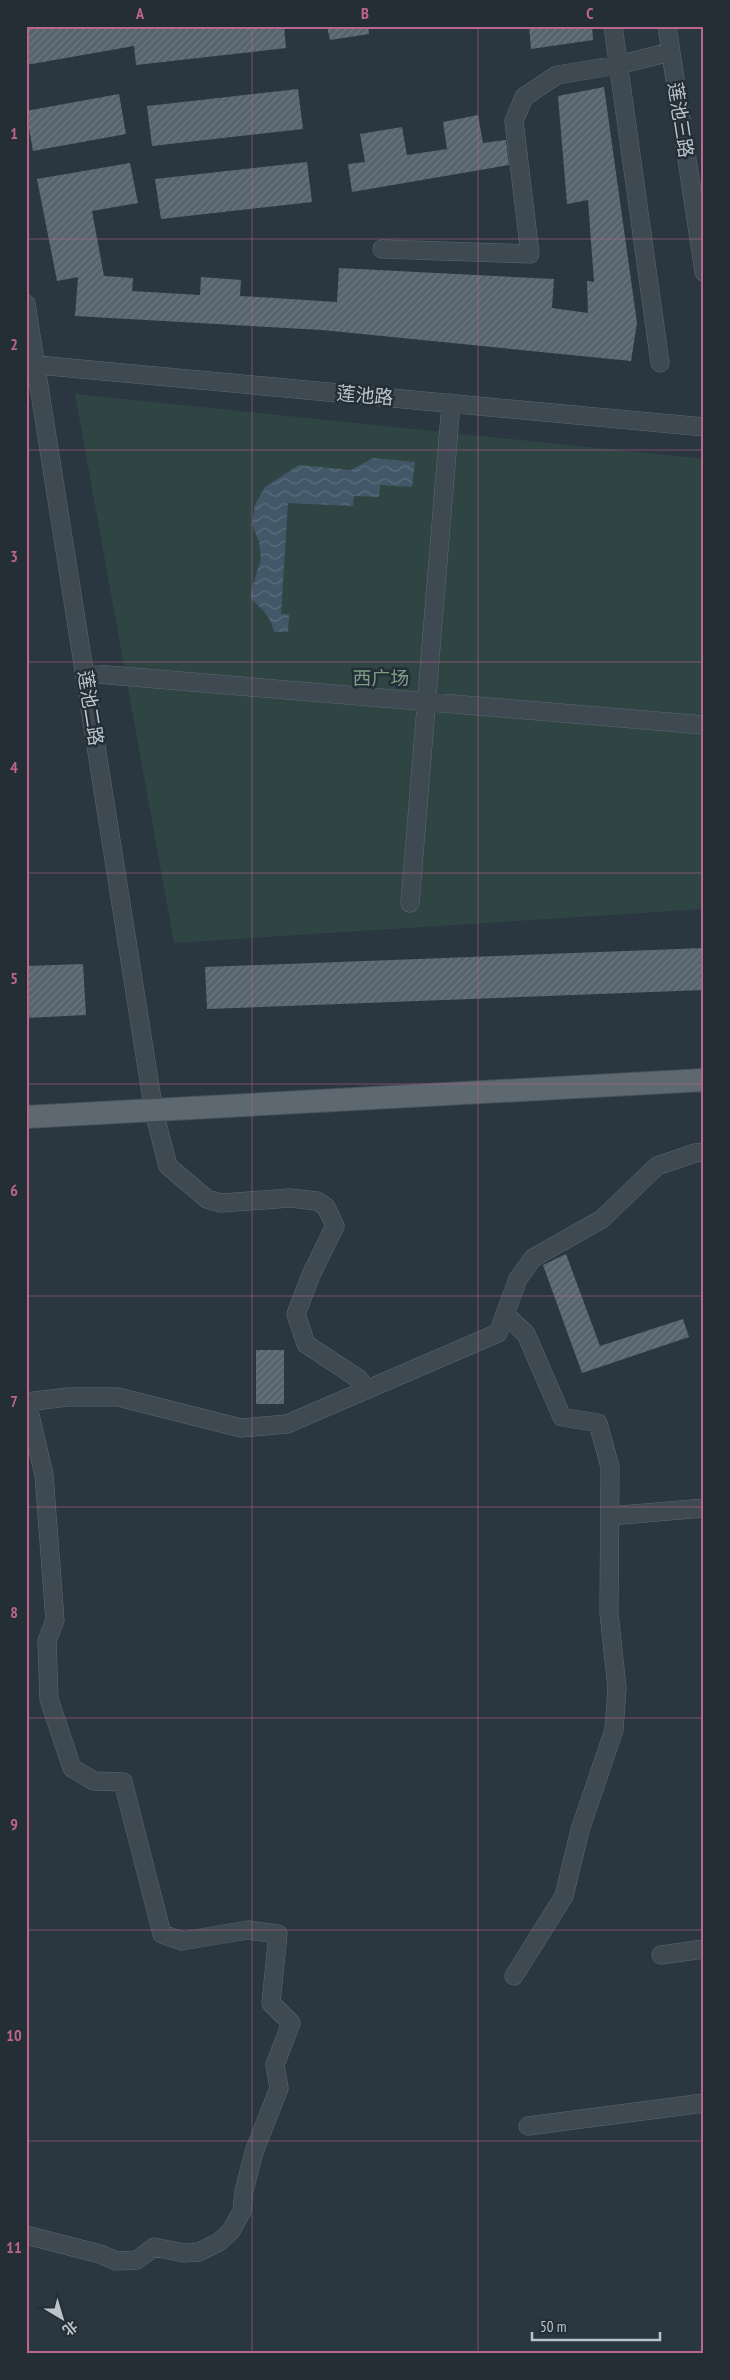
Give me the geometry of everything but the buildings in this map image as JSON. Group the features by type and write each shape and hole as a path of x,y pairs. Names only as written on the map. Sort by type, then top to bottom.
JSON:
{"main road":[{"path":"26,1117 154,1112 704,1080"}],"street":[{"path":"613,26 660,363"},
{"name":"莲池三路","path":"666,26 704,272"},
{"path":"382,249 530,254 514,121 524,97 557,75 618,65 670,52"},
{"name":"莲池二路","path":"26,304 32,364 85,673 154,1112 168,1166 207,1199 221,1203 290,1198 317,1201 326,1207 335,1226 311,1275 296,1314 306,1344 359,1379 367,1390"},
{"name":"莲池路","path":"32,364 704,427"},
{"path":"410,903 451,404"},
{"path":"85,673 704,724"},
{"path":"26,2235 100,2254 116,2261 137,2260 154,2247 184,2253 199,2252 219,2242 230,2231 242,2212 244,2191 254,2152 279,2088 275,2065 291,2023 271,2003 278,1934 248,1930 182,1941 162,1934 124,1782 94,1782 72,1768 49,1699 47,1641 55,1620 52,1571 44,1475 26,1402 68,1397 118,1397 241,1428 287,1424 498,1333 518,1279 533,1258 602,1219 657,1166 695,1153 704,1152"},
{"path":"506,1315 526,1334 562,1417 598,1423 610,1467 610,1613 617,1688 614,1730 580,1830 564,1896 514,1976"},
{"path":"610,1516 704,1508"},
{"path":"661,1955 704,1949"},
{"path":"528,2126 704,2103"}],"green space":[{"name":"西广场","path":"75,394 704,459 704,909 174,943"}],"water":[{"path":"373,458 415,462 412,487 380,485 379,497 354,496 353,506 288,503 281,614 289,614 288,632 274,632 268,617 251,599 251,591 261,559 259,542 252,524 255,505 265,487 299,465 351,470"}]}
